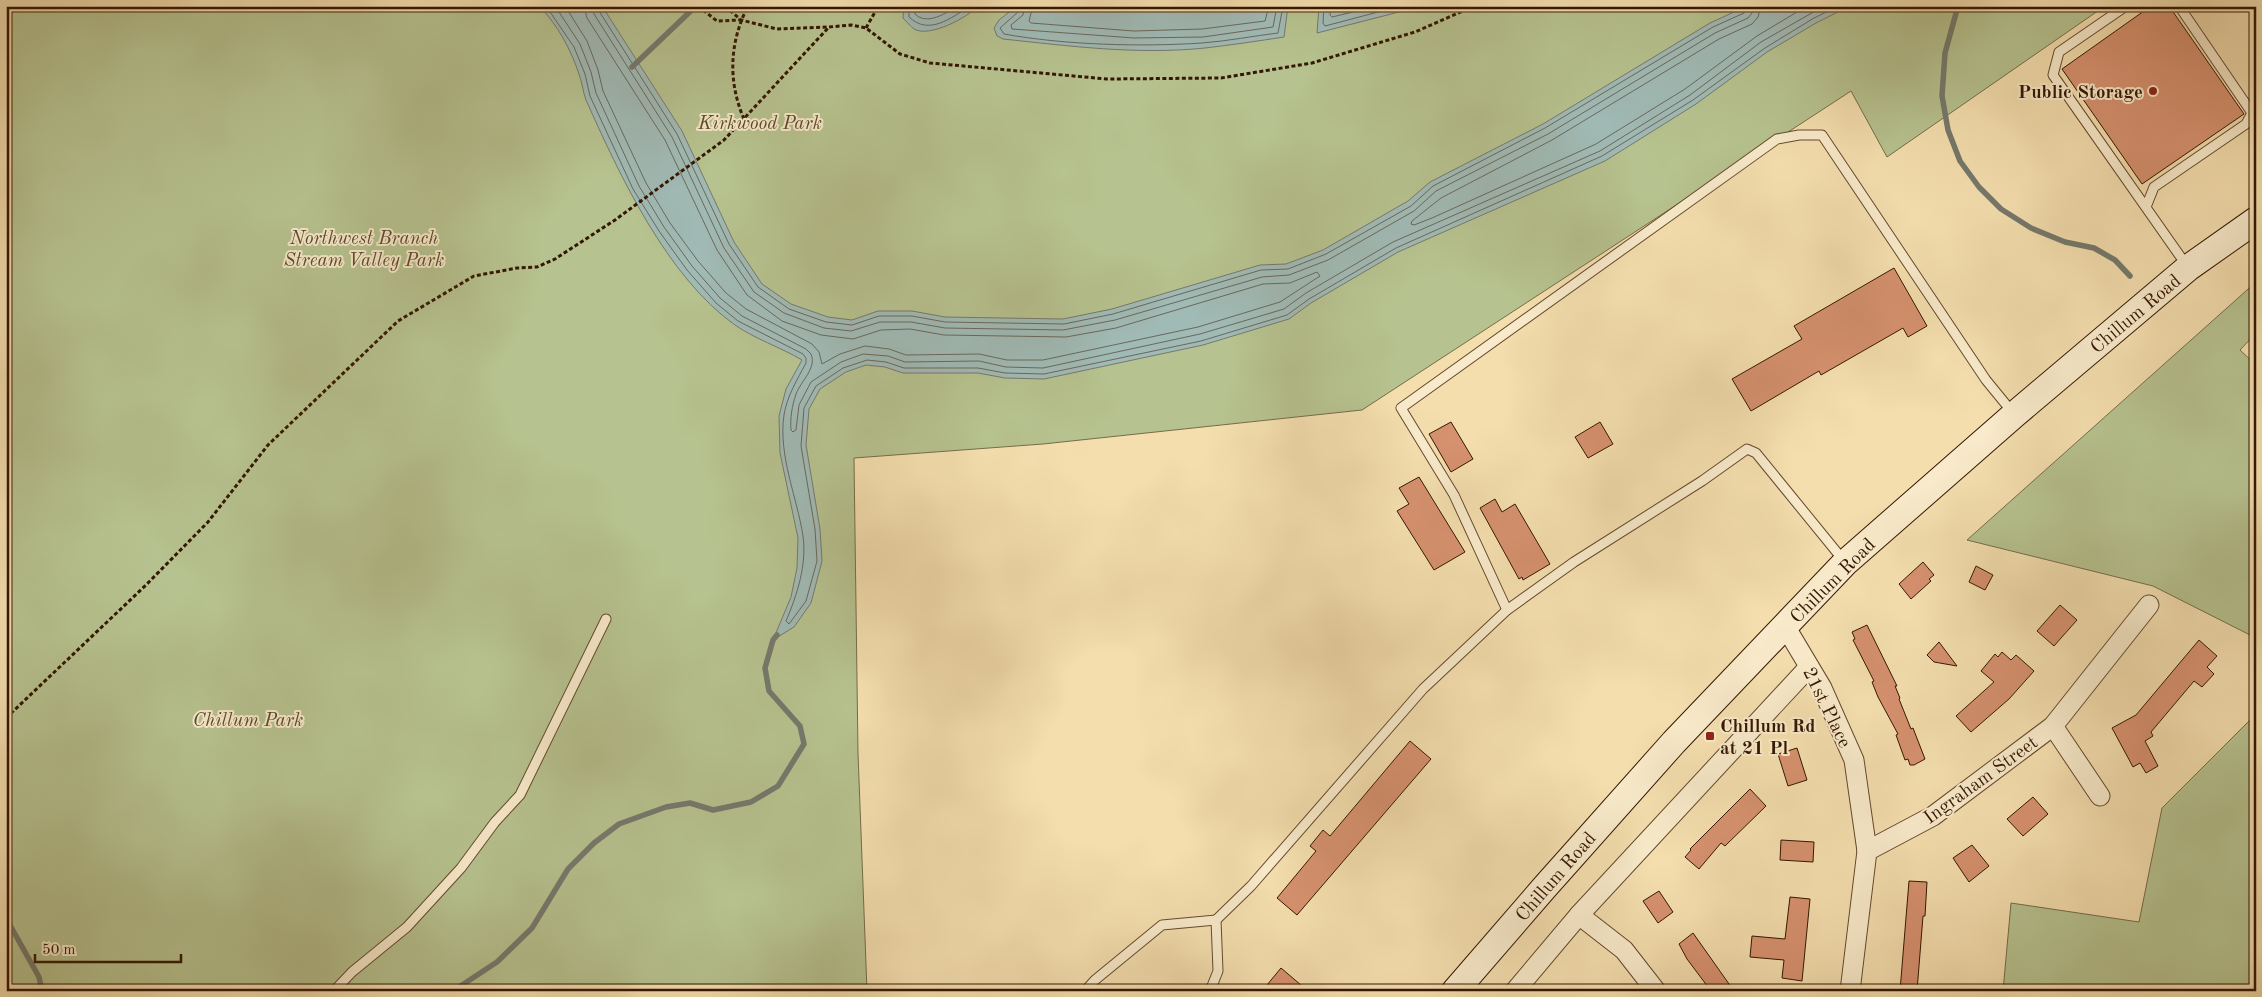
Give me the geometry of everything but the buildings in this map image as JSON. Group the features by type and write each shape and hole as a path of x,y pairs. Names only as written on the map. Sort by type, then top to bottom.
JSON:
{"main road":[{"name":"Chillum Road","path":"1455,991 1674,742 1846,563 2014,415 2188,268 2256,220"}],"street":[{"name":"Ingraham Street","path":"1867,851 1933,816 2053,726 2149,605"},
{"name":"21st Place","path":"1785,626 1822,688 1854,760 1867,851"},
{"path":"1514,991 1579,915 1809,667"},
{"path":"2053,726 2100,796"},
{"path":"1850,991 1867,851"},
{"path":"1579,915 1624,950 1656,991"}],"lane":[{"path":"2126,6 2059,52 2053,75 2188,268"},
{"path":"2146,207 2154,187 2246,124 2252,114 2179,6"},
{"path":"1507,610 1454,495 1401,408 1777,139 1799,135 1822,135 1986,380 2014,415"},
{"path":"1085,991 1095,980 1162,926 1216,920 1251,886 1423,689 1507,610 1574,562 1702,481 1747,449 1756,453 1846,563"},
{"path":"334,991 352,972 407,927 461,868 494,822 520,795 606,620"},
{"path":"1210,991 1218,971 1216,920"}],"path":[{"path":"698,6 718,21 741,20 777,29 829,28 851,25 866,28 900,54 930,63 1107,79 1221,78 1312,63 1415,32 1474,6"},
{"path":"744,120 732,84 735,44 741,20 748,6"},
{"path":"866,28 876,6"},
{"path":"726,8 741,20"},
{"path":"6,718 208,522 268,445 398,321 474,276 517,268 537,268 555,259 615,220 724,140 829,28"}],"green space":[{"name":"Northwest Branch Stream Valley Park","path":"6,6 2105,6 1887,157 1851,91 1362,410 1043,444 854,458 858,753 867,991 6,991"},
{"path":"2256,282 2256,333 2240,350 2256,365 2256,638 2153,586 1967,540"},
{"path":"2256,714 2256,991 2003,991 2011,903 2139,922 2162,808"}],"water":[{"path":"539,6 602,6 682,131 734,242 762,284 791,304 828,317 852,320 878,311 912,311 945,317 1063,319 1112,309 1260,265 1286,264 1323,250 1408,201 1430,182 1543,124 1710,23 1747,6 1850,6 1816,23 1767,52 1696,104 1605,161 1398,252 1311,303 1289,319 1203,345 1044,379 1005,378 978,373 903,373 885,367 866,365 846,372 820,389 809,409 806,445 820,529 822,561 811,603 794,627 773,640 791,597 797,568 798,538 780,453 779,416 786,389 802,360 751,335 710,305 667,252 647,222 614,160 586,100 579,74 568,47 552,21"},
{"path":"904,6 978,6 973,11 948,25 929,31 921,31 914,29 903,18"},
{"path":"1017,6 1288,6 1284,37 1205,48 1154,51 1078,47 1003,39 997,36 994,28 999,20"},
{"path":"1319,6 1414,6 1399,12 1317,33"}],"waterway":[{"path":"632,67 696,6"},
{"path":"1958,6 1945,53 1942,96 1948,130 1960,161 1979,187 2001,209 2031,228 2065,242 2094,248 2115,260 2130,276"},
{"path":"453,991 497,962 532,928 568,869 594,843 619,824 666,807 690,803 713,810 751,802 778,786 804,744 800,726 769,691 765,668 773,640 777,635"},
{"path":"6,918 39,977 42,991"}],"place":[{"name":"Public Storage","path":"2153,91"},
{"name":"Chillum Rd at 21 Pl","path":"1710,736"}],"park label":[{"name":"Kirkwood Park","path":"760,122"},
{"name":"Chillum Park","path":"248,719"}]}
